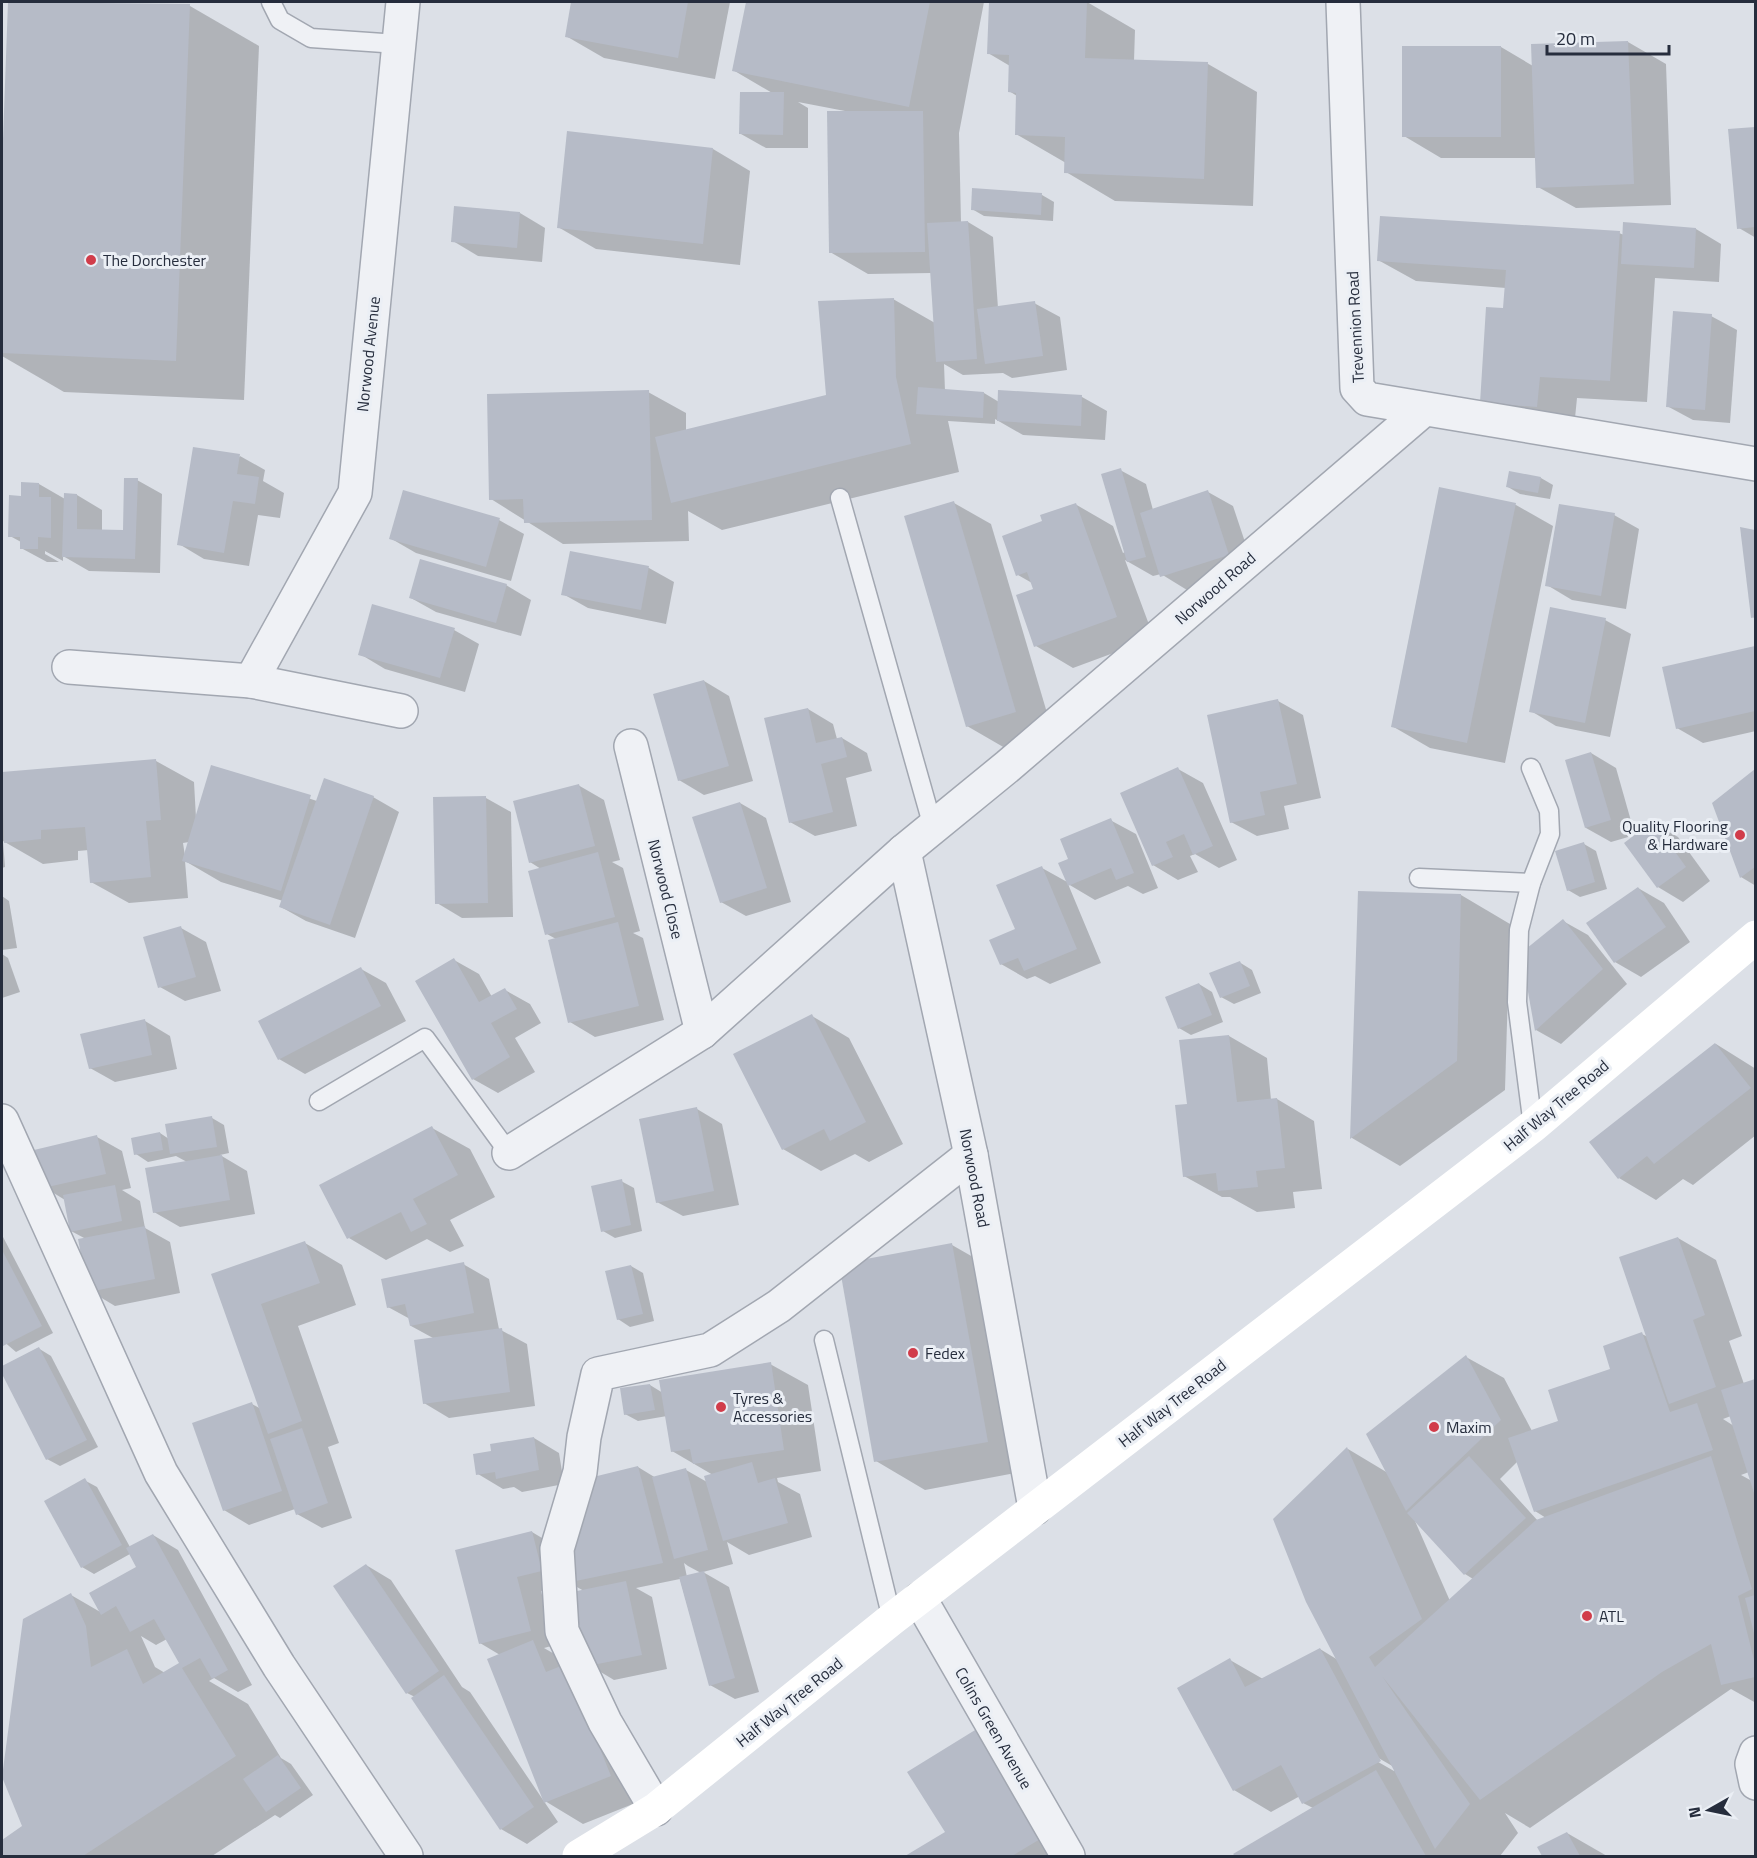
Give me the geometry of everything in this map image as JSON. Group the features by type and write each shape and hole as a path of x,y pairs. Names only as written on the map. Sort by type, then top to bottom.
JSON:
{"main road":[{"name":"Half Way Tree Road","path":"579,1857 656,1809 892,1619 1533,1126 1754,945"}],"street":[{"name":"Norwood Avenue","path":"251,681 355,493 403,2"},
{"name":"Trevennion Road","path":"1343,2 1357,388 1367,399 1423,410 1755,464"},
{"name":"Norwood Road","path":"509,1154 702,1032 904,851 1008,766 1423,410"},
{"path":"69,667 251,681 401,711"},
{"name":"Norwood Close","path":"631,746 702,1032"},
{"name":"Norwood Road","path":"904,851 971,1155 1035,1508"},
{"path":"2,1121 161,1473 279,1666 406,1857"},
{"path":"656,1809 604,1722 562,1631 557,1549 580,1472 584,1437 598,1374 710,1350 779,1306 971,1155"},
{"name":"Colins Green Avenue","path":"920,1599 1068,1857"},
{"path":"1755,1753 1752,1764 1755,1783"}],"lane":[{"path":"271,2 280,20 311,38 398,44"},
{"path":"840,498 933,827"},
{"path":"1532,768 1548,811 1550,834 1531,883 1519,930 1517,1002 1533,1126"},
{"path":"1419,878 1531,883"},
{"path":"320,1101 425,1038 509,1154"},
{"path":"824,1340 892,1619"}],"building":[{"name":"The Dorchester","path":"8,2 190,4 176,361 2,353 2,166"},
{"path":"571,2 688,2 678,58 565,37"},
{"path":"746,2 930,2 909,107 732,71"},
{"path":"989,2 1087,2 1085,58 1208,62 1204,179 1064,173 1065,137 1015,135 1016,93 1008,92 1009,55 987,54"},
{"path":"1628,41 1634,184 1536,188 1531,44"},
{"path":"1402,46 1501,46 1501,137 1402,137"},
{"path":"740,92 784,92 783,135 739,134"},
{"path":"827,111 923,111 925,252 829,253"},
{"path":"1755,127 1755,227 1737,229 1728,129"},
{"path":"567,131 713,148 703,244 557,228"},
{"path":"972,188 1042,193 1041,215 971,210"},
{"path":"454,206 520,212 517,248 451,242"},
{"path":"1380,216 1620,231 1610,381 1540,377 1537,407 1480,403 1486,307 1503,308 1506,270 1377,261"},
{"path":"968,221 977,359 936,362 927,223"},
{"path":"1623,222 1696,228 1694,268 1621,264"},
{"path":"894,298 896,377 911,444 671,503 655,437 826,395 818,301"},
{"path":"1035,301 1043,356 985,364 977,309"},
{"path":"1673,311 1712,314 1705,410 1666,407"},
{"path":"918,387 984,392 983,418 916,414"},
{"path":"649,390 652,520 524,523 523,499 489,500 487,394"},
{"path":"998,390 1082,395 1081,426 997,421"},
{"path":"193,447 240,454 237,474 259,477 255,504 233,501 224,553 177,545"},
{"path":"1121,468 1146,557 1127,562 1101,474"},
{"path":"1509,471 1541,477 1538,493 1506,487"},
{"path":"124,478 138,478 135,559 62,557 64,493 77,494 77,529 123,530"},
{"path":"21,482 39,483 39,497 51,497 51,538 38,537 38,549 20,549 20,537 8,537 9,495 21,496"},
{"path":"1439,487 1516,503 1467,743 1391,727"},
{"path":"403,490 500,518 486,567 389,539"},
{"path":"1208,490 1229,555 1160,577 1140,513"},
{"path":"954,501 1016,712 966,727 904,516"},
{"path":"1076,503 1117,617 1034,647 1016,595 1033,589 1027,572 1016,576 1002,536 1042,521 1040,515"},
{"path":"1559,504 1615,513 1601,596 1545,586"},
{"path":"1740,527 1755,530 1755,617 1751,618"},
{"path":"570,551 649,566 641,610 561,595"},
{"path":"420,559 507,584 496,623 409,598"},
{"path":"372,604 455,628 440,678 358,655"},
{"path":"1550,607 1606,618 1585,723 1529,712"},
{"path":"1755,646 1755,711 1676,729 1662,667"},
{"path":"704,680 729,766 678,781 653,694"},
{"path":"1278,699 1297,784 1260,792 1265,815 1230,823 1207,715"},
{"path":"808,708 816,743 842,737 847,757 821,764 833,812 789,823 764,718"},
{"path":"1591,752 1611,820 1585,828 1565,760"},
{"path":"156,759 161,820 146,821 151,877 90,883 85,827 41,830 41,839 4,843 2,772"},
{"path":"211,765 311,795 281,891 182,861"},
{"path":"1178,767 1213,846 1193,855 1184,834 1166,842 1173,857 1152,866 1120,793"},
{"name":"Quality Flooring & Hardware","path":"1755,769 1755,867 1740,878 1712,803"},
{"path":"324,778 374,796 330,925 279,907"},
{"path":"579,784 595,846 529,863 513,801"},
{"path":"486,796 488,903 435,904 433,797"},
{"path":"740,802 767,888 720,903 692,817"},
{"path":"1111,818 1134,873 1116,880 1111,868 1068,886 1058,863 1068,859 1060,839"},
{"path":"1653,821 1686,867 1657,888 1624,843"},
{"path":"1584,842 1595,882 1567,891 1555,851"},
{"path":"598,852 615,917 545,935 528,871"},
{"path":"1042,866 1077,949 1024,971 1018,958 1000,965 989,940 1015,929 996,885"},
{"path":"1638,887 1666,927 1614,963 1586,923"},
{"path":"1358,891 1461,894 1457,1061 1350,1139"},
{"path":"1563,919 1603,969 1535,1031 1521,953"},
{"path":"618,922 639,1006 568,1023 548,940"},
{"path":"181,926 196,977 158,988 143,937"},
{"path":"454,958 479,1002 505,988 517,1009 491,1023 510,1057 472,1080 415,981"},
{"path":"1240,961 1250,986 1220,998 1209,973"},
{"path":"361,967 381,1006 278,1060 258,1021"},
{"path":"1199,983 1212,1015 1178,1029 1165,997"},
{"path":"812,1014 866,1122 830,1141 824,1129 782,1150 733,1054"},
{"path":"145,1019 152,1055 89,1069 80,1034"},
{"path":"1229,1035 1237,1102 1277,1098 1285,1168 1256,1171 1258,1187 1218,1191 1216,1173 1183,1177 1175,1105 1187,1104 1179,1040"},
{"path":"1715,1043 1751,1088 1654,1164 1647,1156 1618,1179 1589,1142"},
{"path":"697,1107 714,1191 656,1203 639,1119"},
{"path":"212,1116 217,1147 170,1154 165,1124"},
{"path":"432,1126 458,1175 413,1199 427,1224 411,1232 401,1212 347,1239 319,1185"},
{"path":"160,1132 163,1150 134,1155 131,1138"},
{"path":"97,1135 106,1174 43,1188 34,1150"},
{"path":"222,1155 230,1200 153,1213 145,1168"},
{"path":"622,1179 631,1225 601,1232 591,1186"},
{"path":"115,1185 122,1221 70,1232 63,1195"},
{"path":"145,1226 155,1279 88,1292 78,1239"},
{"path":"1678,1237 1705,1315 1693,1320 1716,1387 1669,1404 1619,1257"},
{"path":"305,1241 320,1283 261,1304 302,1421 268,1434 211,1274"},
{"name":"Fedex","path":"952,1243 988,1442 874,1462 839,1264"},
{"path":"2,1250 42,1326 3,1346 2,1343"},
{"path":"464,1262 474,1313 410,1326 405,1304 387,1308 381,1279"},
{"path":"631,1265 643,1314 617,1320 605,1271"},
{"path":"502,1328 510,1392 423,1404 414,1340"},
{"path":"1642,1332 1670,1412 1697,1403 1713,1450 1534,1512 1508,1438 1558,1421 1548,1390 1610,1369 1603,1346"},
{"path":"39,1347 87,1440 46,1460 2,1374 2,1366"},
{"name":"Maxim","path":"1466,1355 1501,1420 1406,1511 1366,1434"},
{"name":"Tyres & Accessories","path":"771,1362 784,1450 693,1464 690,1449 671,1452 659,1380"},
{"path":"1755,1379 1755,1496 1721,1390"},
{"path":"650,1384 655,1410 624,1415 620,1388"},
{"path":"252,1402 282,1491 223,1511 192,1423"},
{"path":"302,1428 328,1503 296,1515 270,1439"},
{"path":"534,1437 539,1470 496,1479 495,1472 476,1475 473,1454 491,1451 490,1444"},
{"name":"ATL","path":"1347,1447 1422,1619 1369,1657 1375,1667 1536,1520 1711,1456 1752,1589 1738,1596 1755,1664 1755,1677 1721,1685 1711,1644 1662,1672 1480,1800 1382,1676 1470,1804 1435,1849 1306,1602 1273,1519"},
{"path":"1469,1456 1526,1518 1464,1575 1407,1513"},
{"path":"752,1462 758,1483 775,1478 788,1523 723,1541 704,1476"},
{"path":"638,1466 663,1563 566,1583 589,1478"},
{"path":"686,1468 708,1550 674,1559 652,1477"},
{"path":"85,1478 122,1545 81,1568 44,1501"},
{"path":"532,1531 542,1571 517,1577 531,1631 479,1644 455,1550"},
{"path":"153,1534 228,1670 212,1679 200,1658 182,1668 236,1756 83,1856 2,1856 2,1840 22,1826 2,1777 23,1619 71,1593 86,1626 91,1667 127,1649 143,1684 179,1663 154,1619 130,1632 116,1606 101,1615 89,1593 136,1567 126,1548"},
{"path":"366,1564 439,1671 406,1694 333,1586"},
{"path":"704,1571 735,1678 709,1686 679,1577"},
{"path":"626,1581 642,1655 588,1666 572,1592"},
{"path":"1755,1595 1755,1637 1745,1598"},
{"path":"533,1640 546,1672 566,1664 611,1776 544,1803 487,1659"},
{"path":"1320,1648 1381,1761 1302,1804 1281,1765 1233,1791 1177,1688 1230,1658 1245,1687"},
{"path":"444,1675 534,1807 500,1830 411,1698"},
{"path":"980,1727 1047,1835 1012,1856 905,1856 945,1832 907,1772"},
{"path":"278,1755 301,1788 266,1812 243,1779"},
{"path":"1376,1770 1426,1856 1235,1856 1233,1854"},
{"path":"1567,1832 1580,1856 1542,1856 1537,1847"}],"place":[{"name":"The Dorchester","path":"91,260"},
{"name":"Quality Flooring & Hardware","path":"1740,835"},
{"name":"Fedex","path":"913,1353"},
{"name":"Tyres & Accessories","path":"721,1407"},
{"name":"Maxim","path":"1434,1427"},
{"name":"ATL","path":"1587,1616"}]}
